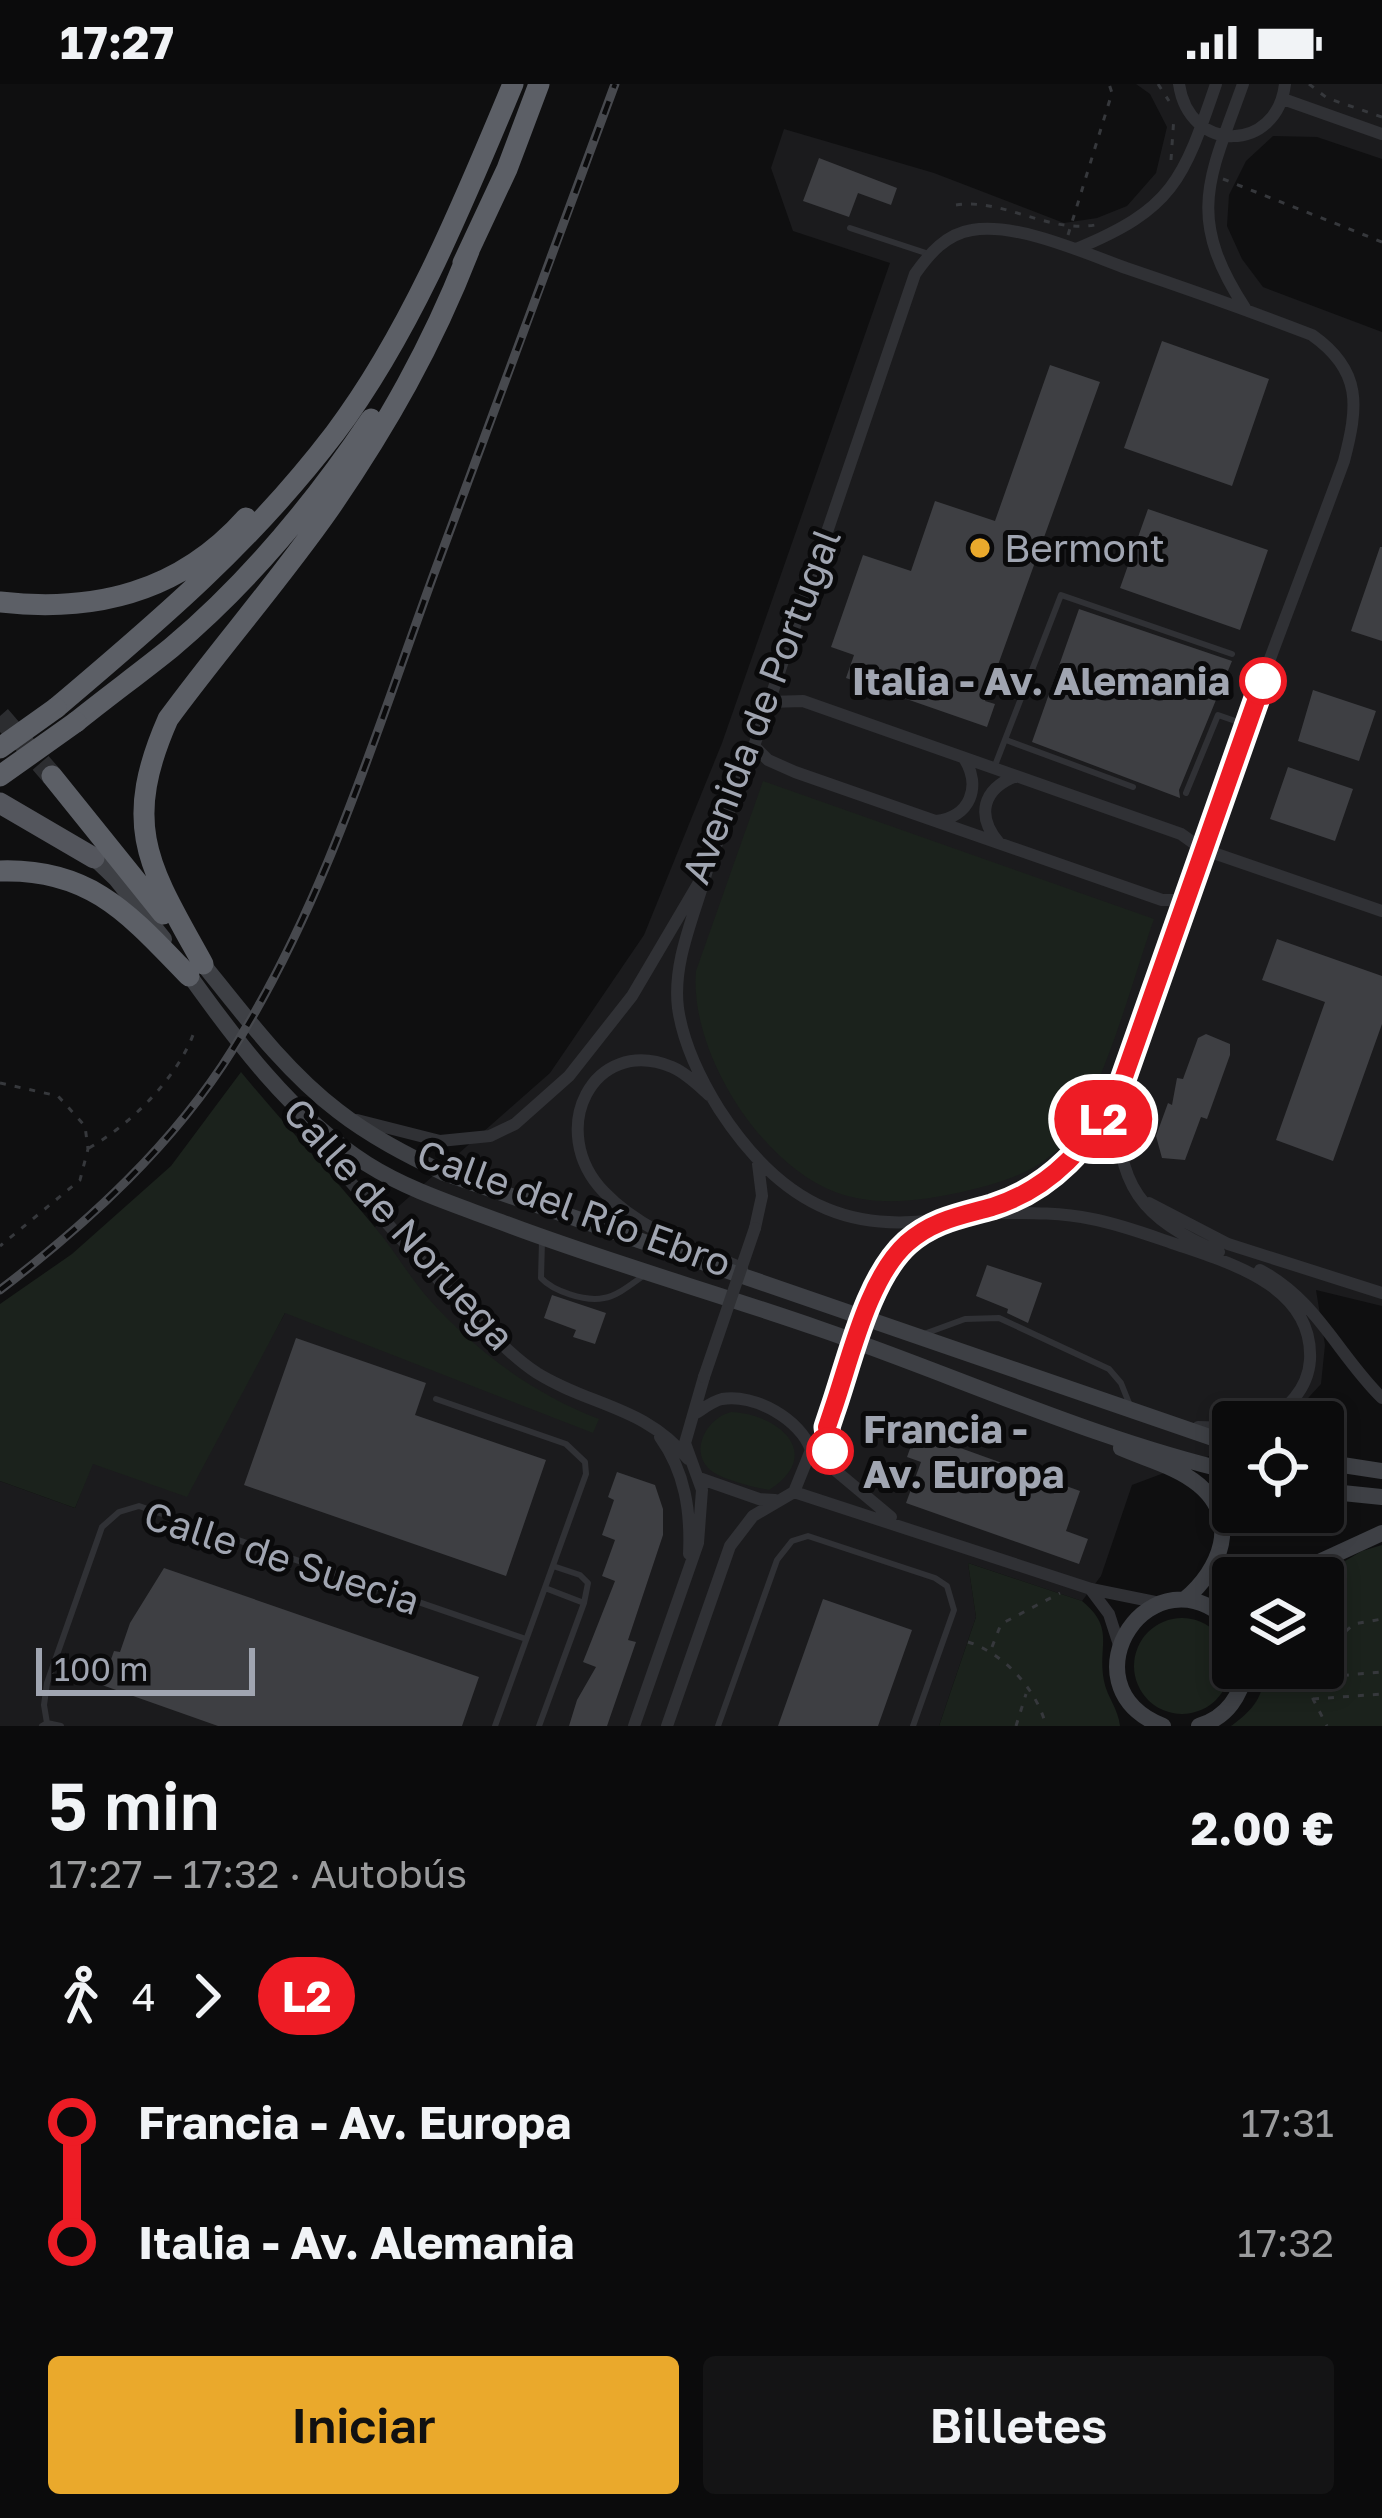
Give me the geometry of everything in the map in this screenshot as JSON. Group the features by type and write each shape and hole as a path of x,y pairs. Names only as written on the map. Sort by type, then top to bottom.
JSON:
{"highway":[{"path":"0,748 172,612 293,484 338,429 446,238 513,84"},
{"path":"196,970 148,857 142,825 153,753 168,719 327,512 437,333 539,84"},
{"path":"0,776 174,645 312,500 388,394 470,251"},
{"path":"0,602 48,608 92,605 140,591 188,566 235,530 283,476 406,315"},
{"path":"0,734 53,704"},
{"path":"52,776 163,915"},
{"path":"0,803 94,858"},
{"path":"0,871 51,873 100,894 196,970"}],"main road":[{"name":"Calle del Río Ebro","path":"94,858 294,1072 342,1114 396,1149 444,1173 1212,1438"},
{"name":"Calle del Río Ebro","path":"94,858 163,915 275,1084 313,1123 365,1163 442,1200 542,1237 1212,1465"},
{"path":"993,1393 1198,1484 1219,1514 1221,1553 1204,1582 1184,1599"},
{"path":"1344,1465 1382,1471"},
{"path":"1344,1493 1382,1497"},
{"path":"1330,1557 1382,1533"},
{"path":"1163,1726 1131,1706 1120,1687 1119,1645 1142,1612 1160,1603 1184,1599 1212,1609"},
{"path":"1199,1726 1229,1709 1242,1689"},
{"path":"1131,1706 1132,1726"}],"street":[{"path":"1179,84 1181,101 1201,128 1224,136 1243,136 1261,128 1274,116 1284,91 1382,134"},
{"path":"1070,248 1132,224 1151,211 1182,173 1216,84"},
{"path":"1244,84 1208,186 1208,230 1226,280 1245,309"},
{"path":"708,867 684,944 677,988 685,1036 714,1100 758,1163 793,1193 847,1217 891,1224 936,1222 1025,1192 1068,1164 1095,1133 1119,1091 1344,461 1355,393 1322,342 1245,309 1070,248 1028,236 973,229 948,238 929,254"},
{"name":"Avenida de Portugal","path":"342,1114 440,1142 466,1142 515,1124 569,1076 608,1030 708,867 915,274 929,254"},
{"path":"769,702 803,701 1181,834 1202,849 1382,911"},
{"path":"754,746 780,767 1162,900 1184,900"},
{"path":"934,821 961,813 971,799 973,775 963,757"},
{"path":"999,843 985,821 985,802 995,787 1017,776"},
{"path":"714,1100 673,1067 640,1062 601,1076 578,1106 577,1138 589,1171 606,1195 650,1229 830,1306"},
{"name":"Calle de Noruega","path":"275,1084 305,1130 436,1278 506,1348 537,1373 632,1413 667,1435 688,1460"},
{"path":"1119,1091 1121,1156 1138,1195 1165,1226 1250,1264 1298,1294 1382,1398"},
{"path":"634,1726 682,1591 702,1518 699,1478 685,1443 755,1228 762,1196 758,1163"},
{"path":"1138,1195 1228,1244 1382,1293"},
{"path":"970,1212 1097,1219 1224,1262 1268,1283 1298,1313 1309,1342 1304,1384 1292,1401"},
{"path":"838,1474 828,1435 832,1412 879,1280 907,1243 936,1222"},
{"path":"696,1413 722,1400 739,1399 788,1420 838,1474 902,1525"},
{"path":"794,1492 832,1412"},
{"path":"1133,1412 1212,1429"},
{"path":"652,1426 675,1460 685,1487 690,1524 682,1591"},
{"path":"699,1478 777,1500"},
{"path":"667,1726 730,1546 753,1516 794,1492 1091,1589 1160,1603"},
{"path":"1091,1589 1108,1614 1119,1645"}],"lane":[{"path":"850,228 929,254"},
{"path":"994,768 1061,595 1232,654"},
{"path":"1186,793 1217,715 1247,725"},
{"path":"1006,740 1133,788"},
{"path":"542,1237 541,1278 548,1286 604,1298 648,1274"},
{"path":"917,1336 964,1319 999,1318 1108,1369 1121,1383 1133,1412"},
{"path":"436,1399 566,1444 585,1462 586,1474 495,1726"},
{"name":"Calle de Suecia","path":"45,1724 46,1683 102,1527 119,1512 139,1506 526,1639"},
{"path":"718,1726 777,1560 792,1541 808,1536 935,1578 953,1597 954,1610 914,1726"},
{"path":"539,1726 587,1583 580,1575 553,1566"},
{"path":"545,1588 584,1603"},
{"path":"45,1724 61,1726"}],"path":[{"path":"1070,248 1071,226 1112,94 1108,84"},
{"path":"1158,84 1176,125 1168,168"},
{"path":"1309,84 1328,98 1382,117"},
{"path":"1226,180 1382,242"},
{"path":"956,205 974,202 1047,224 1104,224"},
{"path":"88,1149 110,1136 170,1077 193,1035"},
{"path":"0,1083 58,1096 85,1126 88,1149 80,1180 0,1246"},
{"path":"991,1649 1001,1624 1060,1593"},
{"path":"1344,1633 1354,1624 1382,1619"},
{"path":"968,1642 991,1649 1028,1690 1046,1726"},
{"path":"1344,1675 1382,1672"},
{"path":"1313,1689 1313,1699 1328,1726"},
{"path":"1016,1726 1028,1690"},
{"path":"1313,1699 1382,1694"}],"shaded area":[{"path":"1136,84 1382,84 1382,159 1317,137 1273,136 1246,161 1229,195 1227,226 1242,259 1263,287 1382,332 1382,1306 1316,1290 1325,1345 1321,1384 1305,1401 1212,1401 1212,1455 1132,1485 1101,1576 1082,1601 968,1563 976,1617 939,1726 0,1726 0,1481 75,1508 92,1464 241,1392 285,1313 550,1073 644,935 722,743 890,263 793,231 771,168 784,129 934,173 1064,223 1097,218 1127,206 1156,173 1167,127 1150,94"},
{"path":"763,781 1154,919 1089,1102 1075,1128 1050,1156 1014,1177 962,1192 914,1200 866,1200 835,1192 807,1177 756,1130 734,1100 704,1035 696,971"},
{"path":"241,1072 446,1317 529,1384 599,1419 593,1433 285,1313 187,1497 93,1464 75,1508 0,1481 0,1304 72,1254 171,1166"},
{"path":"731,1412 765,1420 789,1438 793,1463 769,1490 713,1472 701,1456 707,1429"},
{"path":"1382,1545 1382,1726 1231,1726 1256,1702 1261,1689 1344,1689 1344,1562"},
{"path":"968,1563 1082,1601 1092,1611 1102,1629 1104,1681 1120,1726 939,1726 976,1617"},
{"path":"1173,1619 1209,1626 1212,1689 1224,1689 1222,1693 1209,1706 1191,1713 1155,1706 1142,1693 1135,1675 1142,1639 1155,1626"}],"building":[{"path":"819,158 897,188 891,205 858,193 849,217 803,201"},
{"path":"1162,341 1269,379 1232,486 1124,448"},
{"name":"Bermont","path":"1050,365 1100,382 985,701 995,704 987,727 846,678 854,655 831,647 863,555 911,571 935,501 995,521"},
{"path":"1148,509 1268,550 1240,630 1120,588"},
{"path":"1382,547 1382,641 1351,631"},
{"path":"1079,609 1232,661 1179,790 1180,798 1032,742"},
{"path":"1313,690 1376,711 1359,761 1298,741"},
{"path":"1288,767 1353,789 1335,841 1270,819"},
{"path":"1277,939 1382,976 1382,1024 1333,1161 1276,1140 1325,1002 1262,980"},
{"path":"1206,1034 1230,1044 1230,1055 1207,1119 1201,1117 1185,1160 1162,1158 1156,1136 1168,1103 1172,1105 1177,1078 1183,1079 1198,1038"},
{"path":"987,1265 1042,1283 1028,1323 976,1296"},
{"path":"552,1295 606,1313 595,1344 573,1337 576,1330 544,1318"},
{"path":"296,1338 426,1383 415,1415 546,1460 506,1576 244,1485"},
{"path":"916,1432 1080,1491 1066,1531 1088,1539 1079,1564 906,1503 921,1462 907,1457"},
{"path":"617,1472 655,1485 663,1509 663,1535 628,1640 636,1642 607,1726 569,1726 596,1667 583,1662 615,1581 602,1576 615,1540 602,1535"},
{"path":"164,1568 479,1677 462,1726 218,1726 102,1685 114,1651 120,1652 130,1623"},
{"path":"823,1599 912,1630 878,1726 778,1726"}],"tunnel":[{"path":"0,716 52,776"}],"railway":[{"path":"0,1290 66,1237 157,1149 210,1084 266,993 346,816 615,84"}],"bus line":[{"name":"L2","path":"830,1451 827,1427 879,1280 891,1260 936,1222 997,1205 1054,1175 1095,1133 1119,1091 1263,681"}],"place":[{"name":"Bermont","path":"980,548"},
{"name":"Italia - Av. Alemania","path":"1263,681"},
{"name":"Francia - Av. Europa","path":"830,1451"}]}
